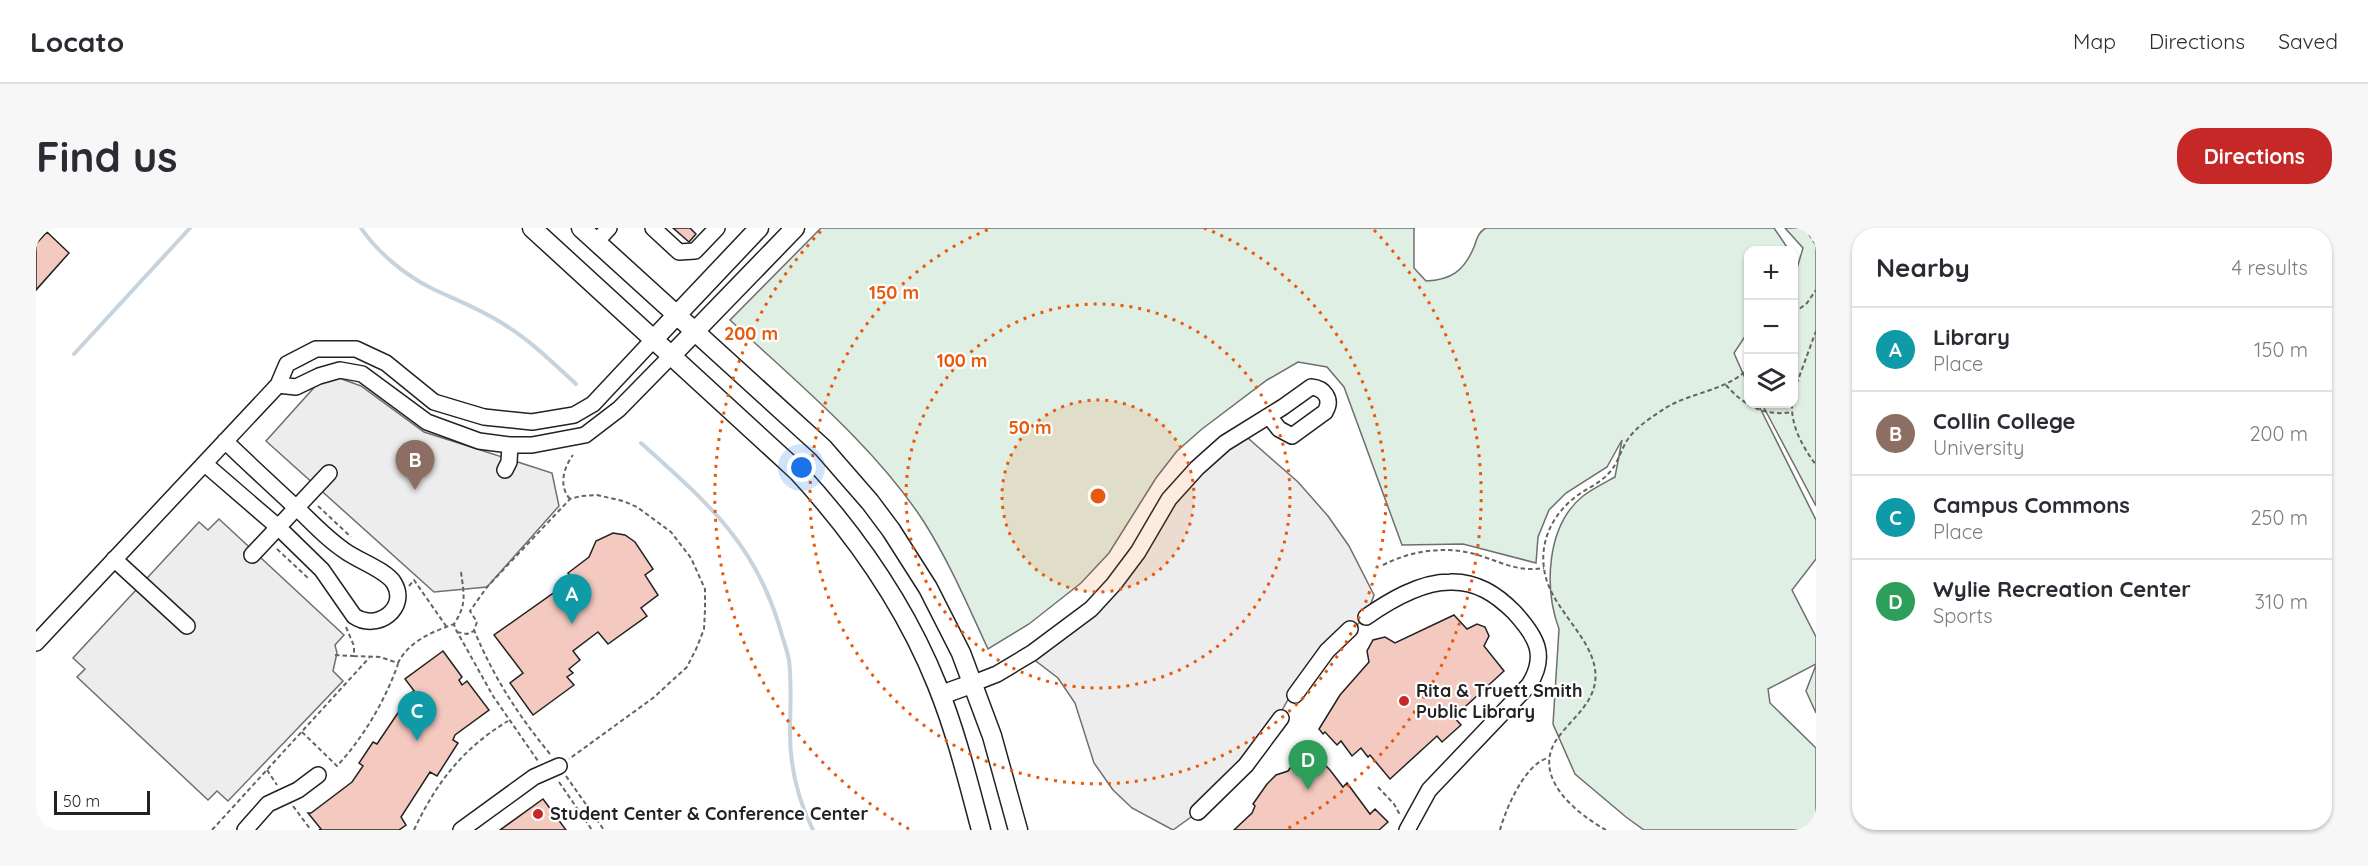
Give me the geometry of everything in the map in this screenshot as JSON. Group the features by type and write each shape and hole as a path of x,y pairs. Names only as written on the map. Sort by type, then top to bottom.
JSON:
{"main road":[{"path":"532,228 796,471 845,528 891,593 913,632 941,695 962,756 981,830"},
{"path":"581,228 823,448 870,502 902,546 928,588 962,653 992,736 1018,830"},
{"path":"653,340 759,228"},
{"path":"671,356 795,228"},
{"path":"941,695 974,684"}],"street":[{"path":"596,242 609,228"},
{"path":"653,228 679,252 695,251 711,230"},
{"path":"36,643 278,385 287,364 316,349 356,349 386,363 434,402 484,417 532,422 574,415 593,404 653,340"},
{"path":"278,385 296,387 319,376 340,370 362,374 427,422 479,441 532,445 585,435 619,409 671,356"},
{"path":"974,684 997,674 1032,653 1091,609 1113,586 1138,552 1160,513 1182,483 1225,443 1269,416"},
{"path":"205,464 278,527 322,570 354,616 360,620 372,622 389,614 398,597 390,578 337,546 225,441"},
{"path":"505,470 509,462 510,445"},
{"path":"252,555 329,473"},
{"path":"114,559 187,626"},
{"path":"1366,617 1392,601 1419,589 1436,583 1461,582 1485,589 1502,601 1529,629 1537,646 1538,666 1529,685 1434,784 1407,830"},
{"path":"1295,695 1318,661 1350,629"},
{"path":"1198,812 1242,770 1281,718"},
{"path":"461,830 534,777 554,768"},
{"path":"245,830 268,804 298,790 318,775"}],"path":[{"path":"1805,228 1816,245"},
{"path":"1798,310 1807,303 1816,290"},
{"path":"1798,380 1816,331"},
{"path":"1606,830 1589,820 1566,801 1555,782 1549,758 1556,740 1587,704 1593,689 1595,672 1588,648 1552,596 1544,568 1545,542 1552,522 1560,511 1609,473 1630,435 1639,426 1669,406 1726,385 1744,372"},
{"path":"1726,385 1738,398 1758,409 1792,412"},
{"path":"1792,408 1796,430 1816,465"},
{"path":"570,499 566,495 563,480 564,469 573,455"},
{"path":"470,611 487,587 570,499 597,495 623,501 650,515 672,532 692,558 705,589 705,610 704,629 687,667 653,698 554,768"},
{"path":"1383,565 1408,554 1445,551 1466,552 1515,569 1544,568"},
{"path":"461,572 464,597 463,609 454,624 457,632 508,721 534,758 554,768 559,783 592,830"},
{"path":"409,586 414,580 446,627"},
{"path":"457,632 467,634 474,630 477,622 470,611 463,609"},
{"path":"474,630 496,680 554,768 604,830"},
{"path":"335,656 354,656"},
{"path":"212,830 369,658"},
{"path":"302,732 337,766 355,745 371,719 398,663"},
{"path":"414,830 434,793 469,748 485,734 508,721"},
{"path":"1500,830 1505,814 1525,777 1534,765 1549,758"},
{"path":"1378,787 1398,810 1399,824 1407,830"}],"green space":[{"path":"821,228 1414,228 1414,268 1426,281 1443,279 1456,273 1466,262 1479,234 1486,228 1774,228 1786,246 1744,246 1744,338 1734,353 1744,376 1744,408 1760,408 1816,520 1816,559 1792,590 1816,637 1816,664 1768,689 1770,703 1816,748 1816,830 1644,830 1575,774 1553,724 1559,629 1551,595 1552,558 1555,540 1571,509 1587,493 1615,477 1622,440 1607,467 1566,493 1549,510 1538,537 1536,563 1463,544 1402,545 1344,387 1327,367 1298,362 1267,380 1177,451 1156,478 1109,553 1081,583 1029,624 988,649 942,553 904,494 882,467 833,416 730,320"},
{"path":"1785,228 1816,228 1816,506 1764,408 1798,408 1798,265 1803,248"},
{"path":"1816,665 1816,713 1806,691"}],"shaded area":[{"path":"339,378 361,386 424,432 552,473 559,506 487,587 434,592 266,441 320,381"},
{"path":"1244,431 1249,439 1298,482 1328,516 1349,546 1374,595 1366,617 1327,651 1296,685 1263,745 1198,812 1173,830 1132,808 1113,790 1094,763 1075,703 1058,678 1028,655 1103,598 1169,499"},
{"path":"219,519 344,635 335,645 337,653 333,671 343,681 228,801 217,791 208,800 77,677 85,669 73,658 199,522 208,530"}],"building":[{"path":"673,228 690,228 696,234 689,242"},
{"path":"47,232 69,253 36,290 36,244"},
{"path":"613,533 625,535 635,542 653,569 645,575 658,595 641,608 647,616 608,644 598,632 573,651 580,660 569,669 573,673 567,677 574,685 533,715 510,683 523,673 494,635 573,579 568,573 589,557 596,541"},
{"name":"Rita & Truett Smith Public Library","path":"1454,615 1467,629 1477,624 1485,627 1489,636 1484,646 1504,671 1454,717 1461,725 1442,742 1437,736 1390,779 1361,748 1352,756 1341,741 1337,745 1325,732 1323,734 1319,729 1340,695 1369,662 1367,651 1373,640 1385,637 1395,643"},
{"path":"443,651 462,677 459,680 462,685 467,681 489,710 455,735 453,740 458,743 437,776 430,772 401,817 406,825 399,830 319,830 321,829 308,813 352,782 363,766 359,763 373,742 377,744 412,692 415,692 405,679"},
{"path":"1304,749 1320,767 1323,763 1343,787 1347,783 1370,814 1375,809 1388,822 1379,830 1234,830 1252,813 1255,806 1253,804 1267,784 1276,775 1288,771"},
{"name":"Student Center & Conference Center","path":"543,799 566,830 500,830"}],"waterway":[{"path":"74,354 190,228"},
{"path":"361,228 375,246 402,270 421,283 487,314 515,331 576,384"},
{"path":"641,443 724,524 741,545 768,595 789,660 793,771 803,807 813,830"}],"place":[{"name":"Collin College","path":"415,490"},
{"name":"Library","path":"572,624"},
{"name":"Rita & Truett Smith Public Library","path":"1404,701"},
{"name":"Campus Commons","path":"417,741"},
{"name":"Wylie Recreation Center","path":"1308,790"},
{"name":"Student Center & Conference Center","path":"538,814"}]}
